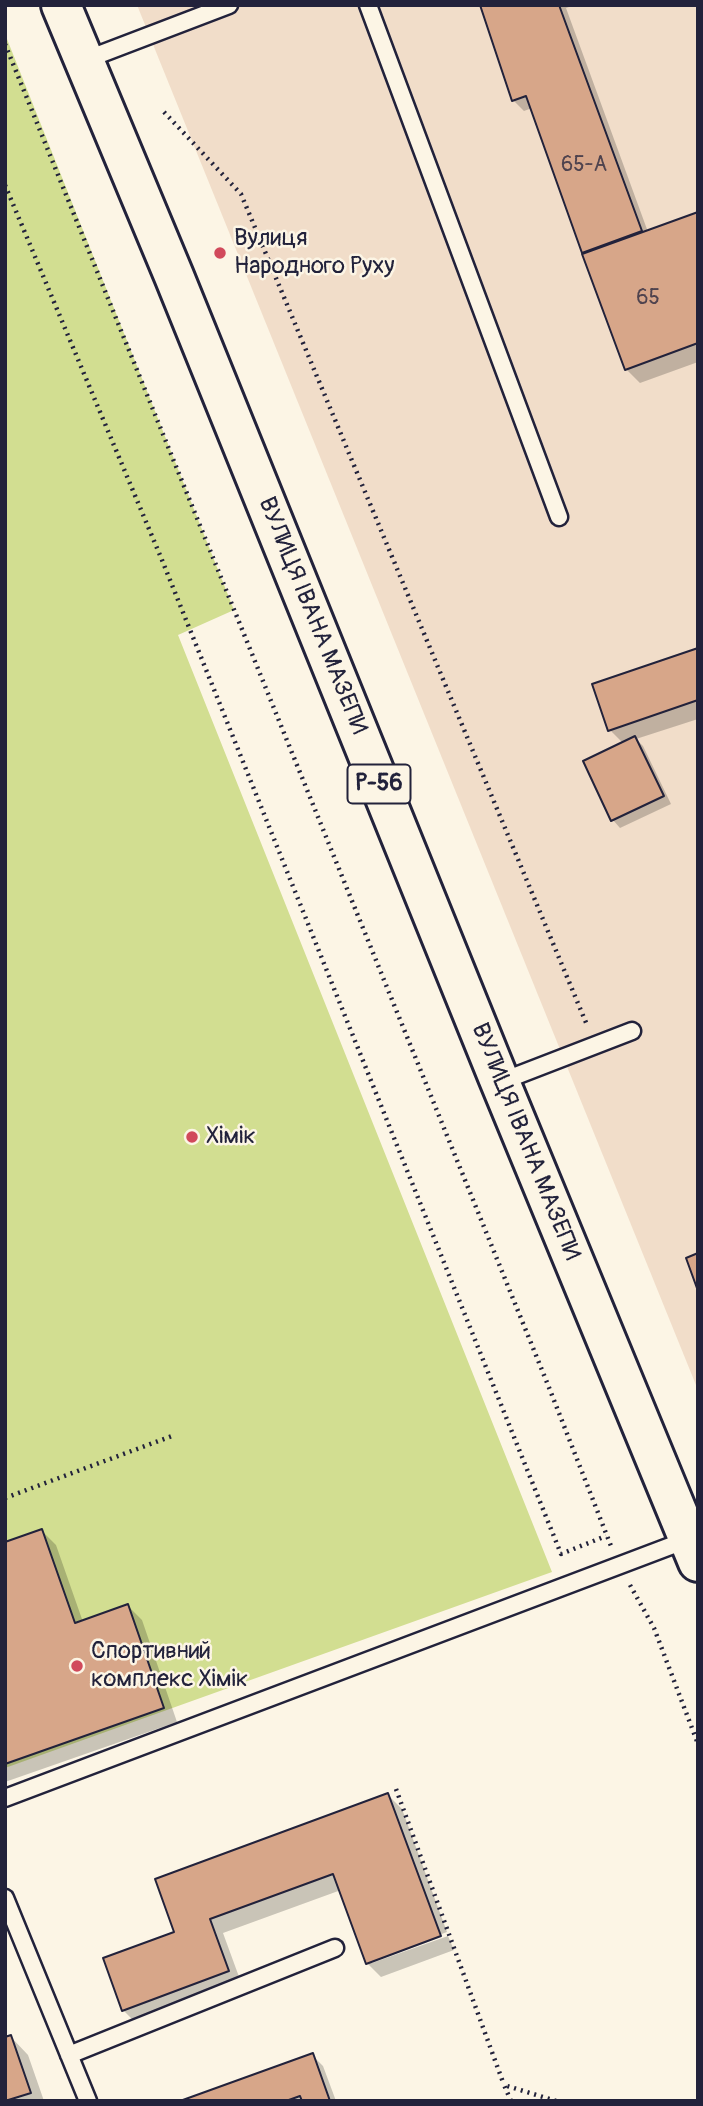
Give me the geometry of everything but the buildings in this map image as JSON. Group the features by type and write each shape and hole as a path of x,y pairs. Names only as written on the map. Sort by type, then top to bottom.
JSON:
{"main road":[{"name":"ВУЛИЦЯ ІВАНА МАЗЕПИ","path":"61,5 693,1550"}],"lane":[{"path":"85,60 229,5"},
{"path":"368,5 559,517"},
{"path":"500,1082 632,1031"},
{"name":"ВУЛИЦЯ ІВАНА МАЗЕПИ","path":"5,1798 619,1567 693,1550"},
{"path":"5,1898 88,2101"},
{"path":"69,2055 335,1948"}],"path":[{"path":"5,44 532,1346 606,1536 619,1567 654,1628 698,1744"},
{"path":"164,112 241,194 595,1045"},
{"path":"5,185 157,547 561,1554 606,1536"},
{"path":"5,1498 172,1436"},
{"path":"396,1789 511,2101"},
{"path":"504,2085 556,2101"}],"shaded area":[{"path":"137,5 698,5 698,1390"}],"green space":[{"name":"Хімік","path":"5,34 234,610 178,635 552,1572 5,1768"}],"place":[{"name":"Вулиця Народного Руху","path":"220,253"},
{"name":"Хімік","path":"192,1137"},
{"name":"Спортивний комплекс Хімік","path":"77,1666"}]}
